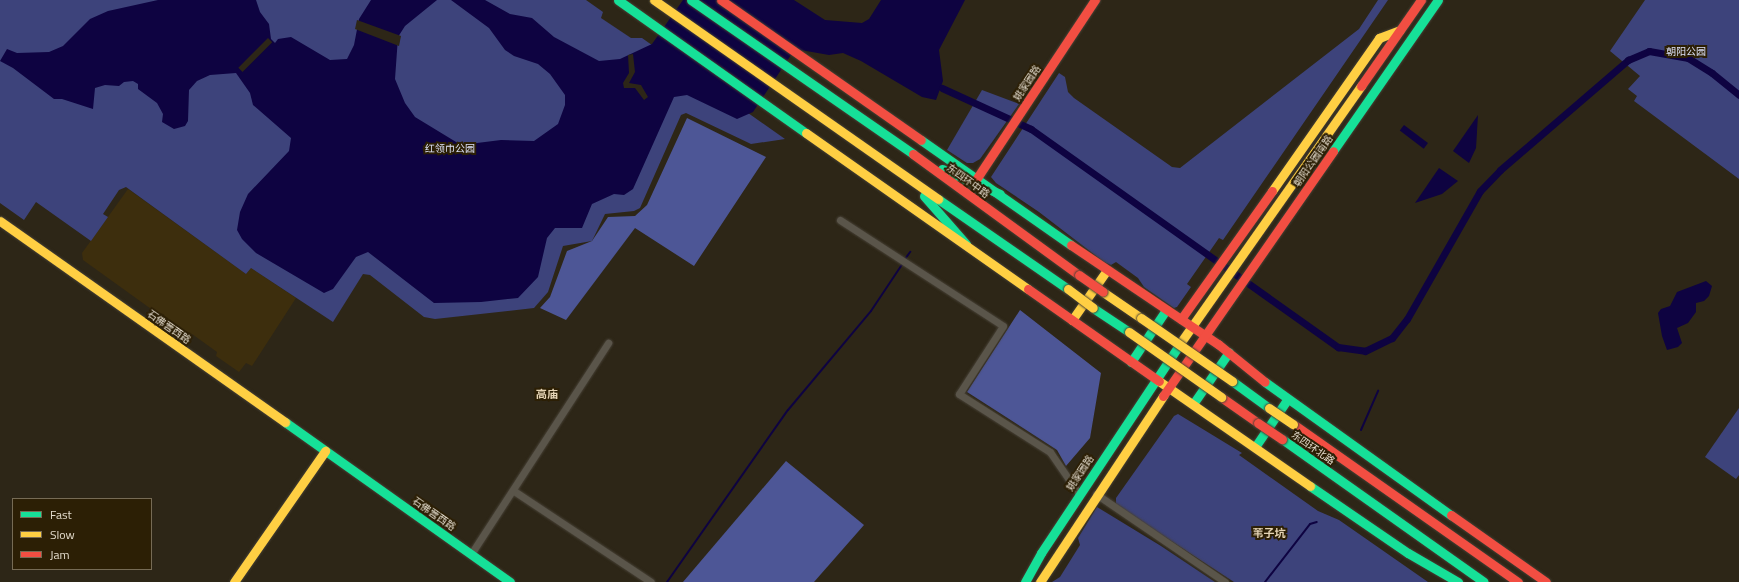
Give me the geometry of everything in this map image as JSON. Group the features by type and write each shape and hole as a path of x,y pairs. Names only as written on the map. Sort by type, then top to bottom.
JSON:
{"main road":[{"path":"618,0 798,125 1131,362 1408,552 1458,582"},
{"name":"东四环中路","path":"691,0 821,92 920,159 1079,275 1232,381"},
{"name":"东四环中路","path":"721,0 1107,270 1205,335"},
{"name":"姚家园路","path":"977,178 1095,0"},
{"name":"朝阳公园南路","path":"1192,326 1421,0"},
{"name":"朝阳公园南路","path":"1169,387 1438,0"},
{"path":"656,1 907,178 966,244"},
{"name":"朝阳公园南路","path":"1181,319 1379,38 1400,30"},
{"path":"920,159 1000,194"},
{"name":"东四环北路","path":"907,178 1282,439 1484,582"},
{"name":"石佛营西路","path":"0,220 510,582"},
{"path":"1072,320 1107,270"},
{"path":"1131,362 1166,310"},
{"name":"姚家园路","path":"1025,582 1079,494 1192,326"},
{"path":"1205,335 1229,352 1287,400 1546,582"},
{"path":"1193,404 1229,352"},
{"name":"东四环北路","path":"1232,381 1518,582"},
{"path":"1040,582 1096,494 1169,387"},
{"path":"1255,447 1287,400"},
{"path":"234,582 325,451"}],"street":[{"path":"840,220 1003,326 958,394 1050,452 1079,494"},
{"path":"471,554 514,491 608,343"},
{"path":"514,491 651,582"},
{"path":"1096,494 1225,582"}],"shaded area":[{"path":"158,0 256,0 260,12 269,24 271,39 275,43 278,39 291,37 330,60 347,59 354,45 359,19 371,0 437,0 405,26 398,37 395,79 405,103 415,117 461,145 501,140 534,141 558,124 565,105 565,95 550,74 538,64 514,56 505,50 489,28 451,0 485,0 510,14 532,18 554,37 599,61 620,59 652,44 683,0 794,0 825,20 862,23 869,19 881,0 965,0 939,50 943,81 936,100 922,97 861,61 843,53 829,55 795,49 753,112 737,119 687,95 674,97 633,189 624,195 614,194 592,204 582,228 555,228 547,238 538,277 518,298 481,302 434,303 368,252 356,257 333,289 324,293 256,253 242,239 237,230 240,212 248,194 289,151 291,138 253,105 250,93 236,73 210,75 197,81 189,90 188,121 185,126 174,129 162,122 163,114 157,103 138,89 138,84 133,81 124,82 119,86 105,85 95,88 93,109 62,99 54,99 13,68 0,61 7,49 17,53 49,52 63,46 90,19 108,11"},
{"path":"1478,115 1476,148 1469,163 1453,151"},
{"path":"687,118 766,157 694,266 635,228 566,320 540,308 550,297 567,251 592,241 608,217 635,216 647,205"},
{"path":"1404,125 1428,143 1424,149 1400,131"},
{"path":"1439,168 1458,181 1442,194 1415,203"},
{"path":"128,189 246,274 251,268 296,298 252,366 246,363 239,372 216,356 217,352 192,334 190,337 83,260 82,253"},
{"path":"1706,281 1712,286 1709,296 1704,301 1696,303 1696,312 1688,323 1677,328 1682,343 1678,347 1667,350 1662,336 1658,313 1661,309 1670,306 1677,292"},
{"path":"1020,310 1101,373 1090,438 1066,466 1057,450 967,392"},
{"path":"786,461 864,525 814,582 683,582"}],"green space":[{"name":"红领巾公园","path":"0,0 586,0 603,12 601,18 631,38 642,38 785,139 751,144 686,113 681,115 640,208 634,211 605,214 592,241 563,246 548,292 534,308 435,319 424,317 370,275 363,274 333,322 251,268 246,274 126,187 119,190 103,214 108,217 91,241 36,202 24,220 0,203"},
{"path":"1378,0 1388,0 1223,240 1219,238 1187,284 1191,287 1177,307 1174,308 1144,287 1138,278 1116,262 1111,265 1104,262 1039,212 996,183 991,177 1059,73 1065,77 1068,92 1074,98 1172,167 1180,168 1359,29"},
{"name":"朝阳公园","path":"1645,0 1739,0 1739,179 1634,101 1637,96 1628,89 1640,76 1610,51"},
{"path":"982,90 1019,104 980,159 973,163 967,163 947,150"},
{"path":"1739,408 1739,475 1736,479 1705,457"},
{"path":"1178,414 1242,453 1239,455 1318,511 1339,520 1428,582 1234,582 1116,505 1116,498 1174,416"},
{"path":"1097,507 1161,546 1215,582 1052,582 1060,577 1080,545 1078,538"}],"pier":[{"path":"357,20 401,36 399,46 355,29"},
{"path":"268,38 272,42 243,72 238,68"},
{"path":"633,54 635,72 629,83 641,85 648,97 644,100 635,88 624,88 623,83 629,73 628,55"}],"waterway":[{"path":"942,88 1031,129 1338,347 1365,351 1392,338 1407,319 1480,191 1500,170 1628,60 1649,51 1688,58 1712,73 1739,95"},
{"path":"905,259 910,252"},
{"path":"667,582 788,410 871,311 903,263"},
{"path":"1361,430 1378,391"},
{"path":"1265,582 1310,524 1317,522"}],"traffic: fast":[{"path":"618,0 806,133"},
{"path":"691,0 913,154"},
{"path":"1333,151 1438,0"},
{"path":"921,140 1071,245"},
{"path":"942,169 1000,194"},
{"path":"924,196 966,244"},
{"path":"938,199 1068,289"},
{"path":"1093,308 1129,332"},
{"path":"1131,362 1166,310"},
{"path":"1025,582 1041,553 1181,342"},
{"path":"1193,404 1229,352"},
{"path":"1232,381 1269,408"},
{"path":"1265,382 1451,515"},
{"path":"1255,447 1287,400"},
{"path":"285,422 510,582"},
{"path":"1282,439 1484,582"},
{"path":"1310,486 1408,553 1458,582"}],"traffic: slow":[{"path":"654,0 938,199"},
{"path":"1272,191 1379,38 1400,30"},
{"path":"1181,342 1361,86"},
{"path":"806,133 1028,289"},
{"path":"0,221 285,422"},
{"path":"1072,320 1107,270"},
{"path":"1068,289 1093,308"},
{"path":"1103,292 1141,318"},
{"path":"1141,318 1232,381"},
{"path":"1129,332 1221,397"},
{"path":"1159,381 1310,486"},
{"path":"1040,582 1163,396"},
{"path":"1269,408 1293,424"},
{"path":"234,582 325,451"}],"traffic: jam":[{"path":"721,0 921,140"},
{"path":"977,178 1095,0"},
{"path":"1361,86 1421,0"},
{"path":"1163,396 1333,151"},
{"path":"913,154 1079,275"},
{"path":"1181,319 1272,191"},
{"path":"1071,245 1218,344 1265,382"},
{"path":"1079,275 1103,292"},
{"path":"1028,289 1159,381"},
{"path":"1221,397 1258,423"},
{"path":"1258,423 1282,439"},
{"path":"1293,424 1518,582"},
{"path":"1451,515 1546,582"}],"district":[{"name":"高庙","path":"547,394"},
{"name":"苇子坑","path":"1269,533"}]}
